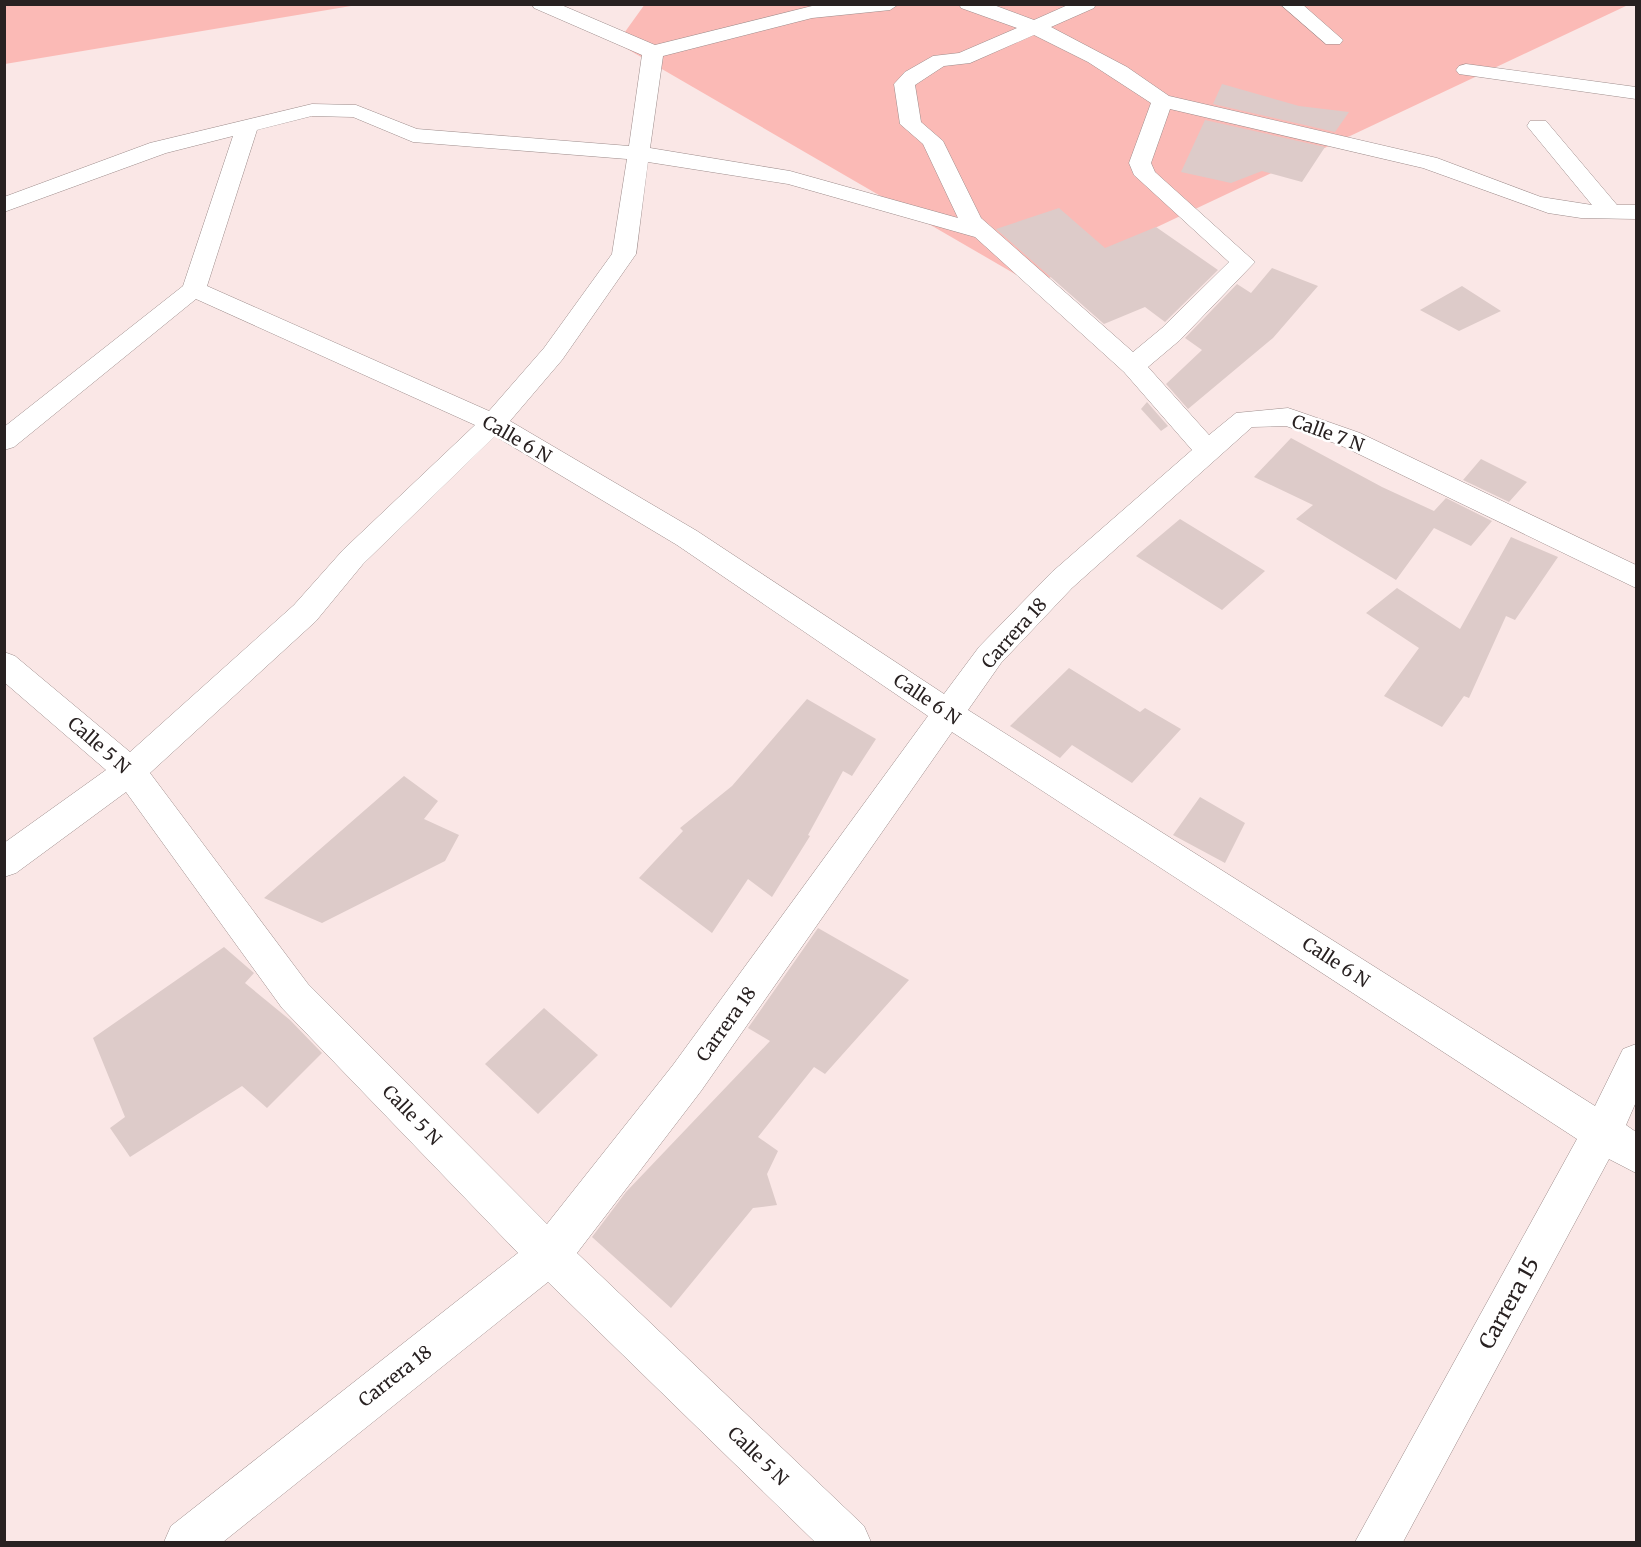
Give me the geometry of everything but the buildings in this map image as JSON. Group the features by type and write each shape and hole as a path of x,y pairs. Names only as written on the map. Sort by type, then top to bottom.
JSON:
{"street":[{"path":"540,4 653,52 812,12 890,4"},
{"path":"968,4 994,11 1036,28 1140,83 1162,101 1456,170 1510,194 1548,207 1580,212 1636,212"},
{"path":"1087,4 963,59 940,60 919,71 904,84 911,124 932,141 971,221 1133,366 1208,451"},
{"path":"1289,4 1333,40"},
{"path":"4,863 130,771 305,613 353,558 493,423 553,354 624,254 653,52"},
{"path":"1466,70 1636,93"},
{"path":"1133,366 1171,334 1243,262 1145,175 1140,163 1162,101"},
{"path":"4,205 158,147 312,110 356,111 413,135 637,153 790,178 982,232"},
{"path":"4,441 194,289 247,126"},
{"path":"1538,126 1610,212"},
{"name":"Calle 6 N","path":"194,289 493,423 687,538 949,714 1619,1144"},
{"name":"Calle 7 N","path":"1208,451 1245,419 1288,417 1350,439 1636,577"},
{"name":"Carrera 18","path":"187,1542 549,1255 687,1078 990,656 1062,580 1208,451"},
{"name":"Calle 5 N","path":"4,664 130,771 295,996 549,1255 848,1542"},
{"name":"Carrera 15","path":"1378,1542 1619,1144 1636,1062"}],"shaded area":[{"path":"5,4 357,4 357,5 5,64"},
{"path":"645,4 1628,5 1034,285 617,43"}]}
